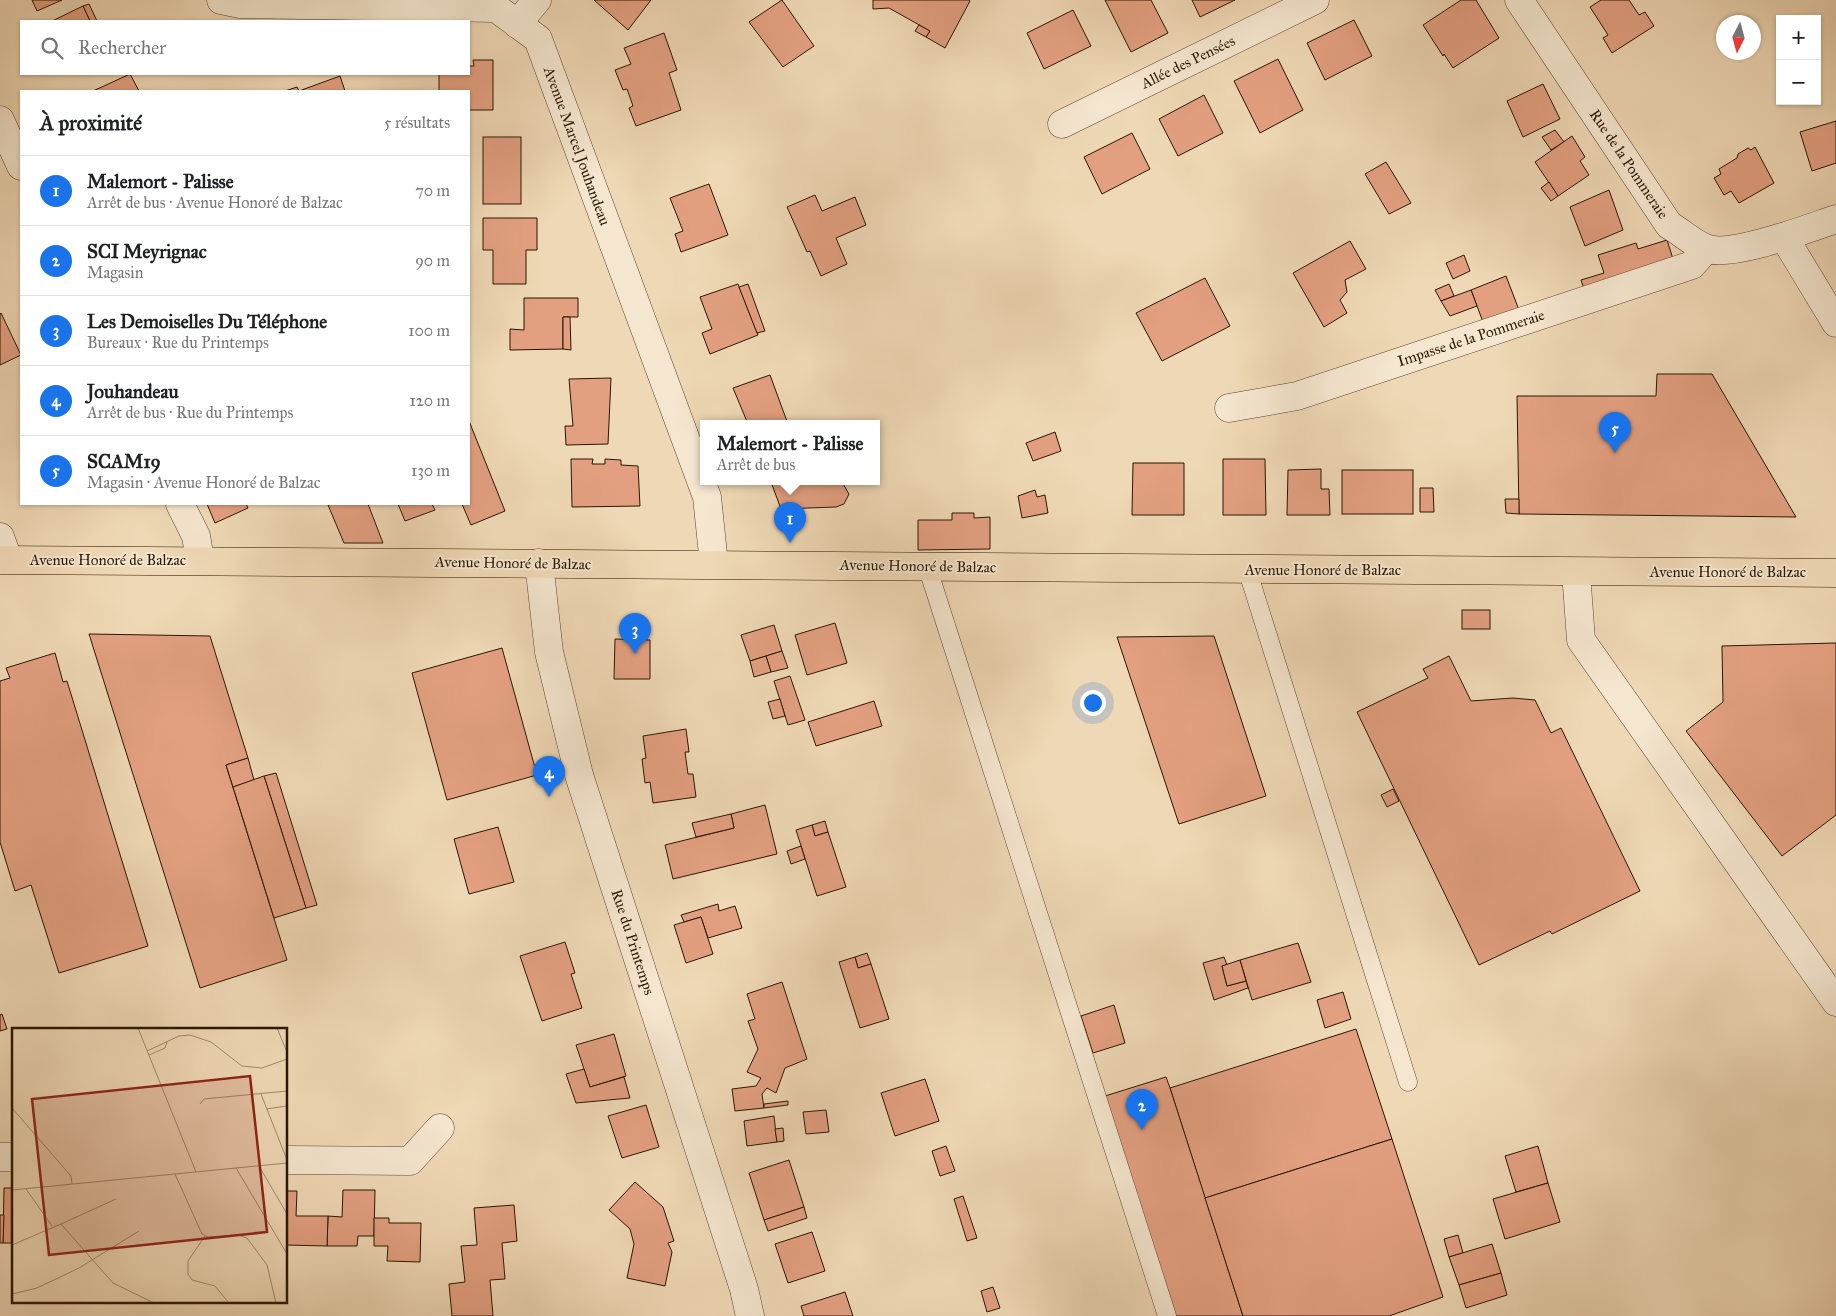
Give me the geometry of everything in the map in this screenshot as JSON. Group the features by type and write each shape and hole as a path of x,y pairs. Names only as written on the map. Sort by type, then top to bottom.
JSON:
{"main road":[{"name":"Avenue Honoré de Balzac","path":"3,552 200,560 1836,573"}],"street":[{"name":"Avenue Marcel Jouhandeau","path":"222,0 240,4 496,8 538,39 700,478"},
{"path":"517,24 537,0"},
{"name":"Allée des Pensées","path":"1062,124 1315,0"},
{"name":"Rue de la Pommeraie","path":"1519,0 1670,225 1706,249"},
{"path":"0,120 20,164"},
{"path":"1706,249 1730,250 1784,237 1836,219"},
{"path":"1784,237 1836,323"},
{"name":"Impasse de la Pommeraie","path":"1229,408 1297,396 1692,264 1706,249"},
{"name":"Avenue Marcel Jouhandeau","path":"703,485 709,515 714,564"},
{"path":"180,505 196,536 200,560"},
{"name":"Rue du Printemps","path":"539,563 549,652 579,774 744,1289 750,1316"},
{"path":"1576,572 1581,640 1836,1002"},
{"path":"288,1160 410,1161 440,1128"}],"lane":[{"path":"927,566 1167,1316"},
{"path":"1247,569 1408,1082"}],"building":[{"path":"32,0 62,0 37,11"},
{"path":"594,0 651,0 628,30"},
{"path":"782,0 814,46 783,67 749,22"},
{"path":"873,0 970,1 945,48 926,37 930,31 889,8 873,9"},
{"path":"1105,0 1151,0 1168,33 1131,52"},
{"path":"1192,0 1235,0 1200,17"},
{"path":"1461,0 1476,0 1499,38 1453,68 1423,25"},
{"path":"1601,0 1629,0 1639,15 1645,12 1654,26 1612,53 1603,38 1608,35 1590,7"},
{"path":"89,4 97,20 90,20 83,6"},
{"path":"83,6 90,20 54,20"},
{"path":"1073,10 1091,46 1044,69 1027,33"},
{"path":"1354,20 1372,56 1325,80 1307,43"},
{"path":"919,25 930,31 926,37 915,31"},
{"path":"664,33 677,70 669,73 681,110 636,126 629,108 633,106 627,89 623,90 615,70 631,64 624,48"},
{"path":"1278,59 1303,110 1260,133 1234,81"},
{"path":"473,60 493,60 493,110 470,110 470,90 439,90 439,75 470,75 470,66 474,66"},
{"path":"131,75 138,90 95,90"},
{"path":"340,76 345,90 302,90"},
{"path":"1543,84 1560,119 1523,137 1507,101"},
{"path":"297,87 298,90 288,90"},
{"path":"1204,95 1223,133 1178,156 1159,119"},
{"path":"1836,121 1836,163 1812,171 1800,132"},
{"path":"1555,130 1564,142 1551,150 1542,137"},
{"path":"1132,133 1150,169 1102,194 1084,157"},
{"path":"1572,136 1585,157 1580,161 1589,175 1558,196 1535,162"},
{"path":"483,137 521,137 521,204 483,204"},
{"path":"1755,147 1774,183 1739,203 1731,191 1724,195 1714,178 1721,174 1719,169 1737,158 1738,154 1748,148 1751,150"},
{"path":"1386,162 1411,203 1389,214 1365,174"},
{"path":"1549,182 1558,196 1551,201 1541,188"},
{"path":"709,184 728,235 681,252 675,234 683,231 670,198"},
{"path":"1609,190 1623,230 1585,246 1570,207"},
{"path":"815,195 822,211 855,197 866,225 836,238 847,264 821,276 810,251 807,252 787,207"},
{"path":"483,218 537,218 537,250 526,250 526,284 493,284 493,250 483,250"},
{"path":"1667,240 1673,259 1584,289 1581,280 1604,273 1598,255 1636,243 1638,249"},
{"path":"1350,241 1366,269 1345,280 1347,292 1340,300 1347,313 1324,327 1293,273"},
{"path":"1464,255 1470,271 1453,279 1446,263"},
{"path":"1506,276 1519,310 1483,322 1471,290"},
{"path":"1205,278 1230,326 1162,361 1136,313"},
{"path":"738,284 758,335 710,354 702,333 712,329 700,297"},
{"path":"748,284 765,331 757,333 739,287"},
{"path":"1449,284 1454,296 1441,301 1435,290"},
{"path":"1471,290 1477,306 1450,316 1441,301"},
{"path":"524,298 578,298 578,317 563,317 563,349 510,350 510,329 524,330"},
{"path":"0,314 20,355 0,365"},
{"path":"563,317 570,317 571,350 563,349"},
{"path":"1657,374 1712,374 1796,517 1519,514 1517,396 1656,396"},
{"path":"770,375 787,420 746,420 733,388"},
{"path":"611,378 608,444 566,445 565,426 573,426 569,379"},
{"path":"470,424 505,511 471,525 462,505 470,505"},
{"path":"1055,432 1061,451 1033,461 1026,443"},
{"path":"571,459 593,459 592,464 605,464 605,459 621,460 621,465 638,466 640,506 572,507"},
{"path":"1223,459 1265,459 1266,515 1223,515"},
{"path":"1133,463 1184,463 1184,515 1132,515"},
{"path":"1321,469 1321,489 1329,489 1330,515 1287,515 1288,470"},
{"path":"1342,470 1413,470 1413,514 1342,514"},
{"path":"772,485 844,485 849,494 844,504 836,507 781,509"},
{"path":"1420,488 1433,488 1434,512 1420,512"},
{"path":"1035,490 1037,497 1045,495 1048,513 1022,518 1018,496"},
{"path":"1505,499 1519,499 1519,514 1506,513"},
{"path":"207,505 246,505 248,508 215,523"},
{"path":"328,505 368,505 383,543 344,543"},
{"path":"398,505 432,505 435,510 405,521"},
{"path":"952,513 974,513 974,518 990,517 990,549 918,550 918,520 952,520"},
{"path":"1462,610 1490,610 1490,629 1462,629"},
{"path":"835,623 847,663 807,675 795,635"},
{"path":"774,625 782,651 750,661 741,635"},
{"path":"89,634 210,636 248,758 226,765 287,960 200,988"},
{"path":"1214,636 1266,796 1179,824 1117,637"},
{"path":"615,639 650,640 650,679 614,679"},
{"path":"1836,643 1836,815 1782,856 1686,731 1723,702 1722,646"},
{"path":"502,648 537,775 447,800 412,673"},
{"path":"782,651 788,668 771,672 766,656"},
{"path":"55,653 63,682 67,681 148,946 59,973 31,885 15,891 0,842 0,681 10,678 6,668"},
{"path":"766,656 771,672 754,677 750,661"},
{"path":"1449,656 1471,701 1513,698 1535,700 1551,733 1561,728 1640,891 1552,934 1550,931 1479,965 1357,712 1428,678 1423,669"},
{"path":"790,676 805,720 788,725 774,681"},
{"path":"780,699 785,716 773,719 768,702"},
{"path":"874,701 882,726 816,746 808,722"},
{"path":"686,729 689,752 685,752 688,774 693,774 696,797 653,803 650,782 645,783 642,759 646,758 643,736"},
{"path":"248,758 254,780 233,787 226,765"},
{"path":"276,773 317,905 306,908 264,776"},
{"path":"264,776 306,908 274,918 233,787"},
{"path":"1393,789 1399,801 1387,807 1381,795"},
{"path":"765,805 777,854 673,879 665,845 734,828 731,814"},
{"path":"731,814 734,828 696,837 692,823"},
{"path":"825,821 828,832 815,836 812,825"},
{"path":"812,825 815,836 828,832 846,887 817,896 796,830"},
{"path":"498,827 514,882 469,894 454,839"},
{"path":"801,846 805,859 791,864 787,851"},
{"path":"718,904 719,911 735,906 742,928 708,938 701,917 684,922 681,915"},
{"path":"701,917 713,954 686,963 674,925"},
{"path":"565,942 575,973 571,974 582,1008 542,1021 520,956"},
{"path":"1298,943 1311,982 1252,1000 1240,960"},
{"path":"867,953 871,964 858,968 855,957"},
{"path":"855,957 858,968 871,964 889,1019 860,1028 839,962"},
{"path":"1224,957 1227,965 1222,966 1227,986 1246,981 1248,988 1214,1000 1203,963"},
{"path":"1240,960 1246,981 1227,986 1222,966"},
{"path":"782,982 807,1059 785,1068 776,1093 767,1088 762,1094 764,1108 735,1111 732,1089 756,1086 761,1078 747,1072 758,1049 748,1021 755,1019 747,994"},
{"path":"1343,992 1351,1019 1325,1028 1317,1000"},
{"path":"1114,1005 1125,1043 1093,1053 1081,1016"},
{"path":"2,1014 7,1029 0,1031 0,1015"},
{"path":"1356,1029 1392,1139 1205,1198 1170,1088"},
{"path":"614,1034 626,1076 590,1087 576,1045"},
{"path":"584,1069 590,1087 624,1077 630,1098 576,1103 566,1074"},
{"path":"1166,1077 1243,1316 1175,1316 1105,1096"},
{"path":"925,1079 939,1121 895,1136 881,1093"},
{"path":"788,1101 788,1105 764,1108 764,1104"},
{"path":"646,1105 659,1147 622,1158 608,1116"},
{"path":"826,1110 829,1132 806,1134 803,1112"},
{"path":"774,1116 777,1142 747,1146 744,1121"},
{"path":"783,1128 784,1141 777,1142 775,1129"},
{"path":"1392,1139 1443,1297 1389,1316 1243,1316 1205,1198"},
{"path":"946,1146 955,1171 940,1176 932,1151"},
{"path":"1538,1146 1548,1183 1516,1192 1505,1156"},
{"path":"789,1160 804,1207 764,1220 749,1173"},
{"path":"635,1182 663,1207 674,1241 668,1243 672,1252 665,1286 627,1278 634,1244 630,1229 609,1210"},
{"path":"1548,1183 1560,1222 1505,1239 1493,1199"},
{"path":"4,1188 12,1188 12,1243 3,1243"},
{"path":"343,1190 375,1190 374,1236 358,1236 357,1246 327,1246 328,1216 342,1217"},
{"path":"288,1191 297,1191 296,1216 328,1216 327,1246 288,1245"},
{"path":"963,1196 977,1238 967,1241 954,1199"},
{"path":"514,1205 517,1241 502,1243 505,1279 490,1280 493,1316 452,1316 449,1284 465,1282 461,1246 477,1245 474,1208"},
{"path":"804,1207 807,1218 768,1231 764,1220"},
{"path":"0,1215 4,1215 3,1243 0,1243"},
{"path":"374,1218 389,1218 389,1223 421,1223 420,1262 387,1261 388,1246 374,1246"},
{"path":"812,1232 825,1271 788,1283 775,1244"},
{"path":"1458,1235 1463,1253 1449,1257 1444,1239"},
{"path":"1492,1244 1501,1273 1459,1285 1449,1257"},
{"path":"1501,1273 1507,1295 1466,1308 1459,1285"},
{"path":"993,1287 1000,1308 987,1312 981,1291"},
{"path":"845,1292 853,1316 804,1316 801,1306"}],"place":[{"name":"SCAM19","path":"1615,453"},
{"name":"Malemort - Palisse","path":"790,543"},
{"name":"Les Demoiselles Du Téléphone","path":"635,654"},
{"name":"Jouhandeau","path":"549,797"},
{"name":"SCI Meyrignac","path":"1142,1130"}]}
